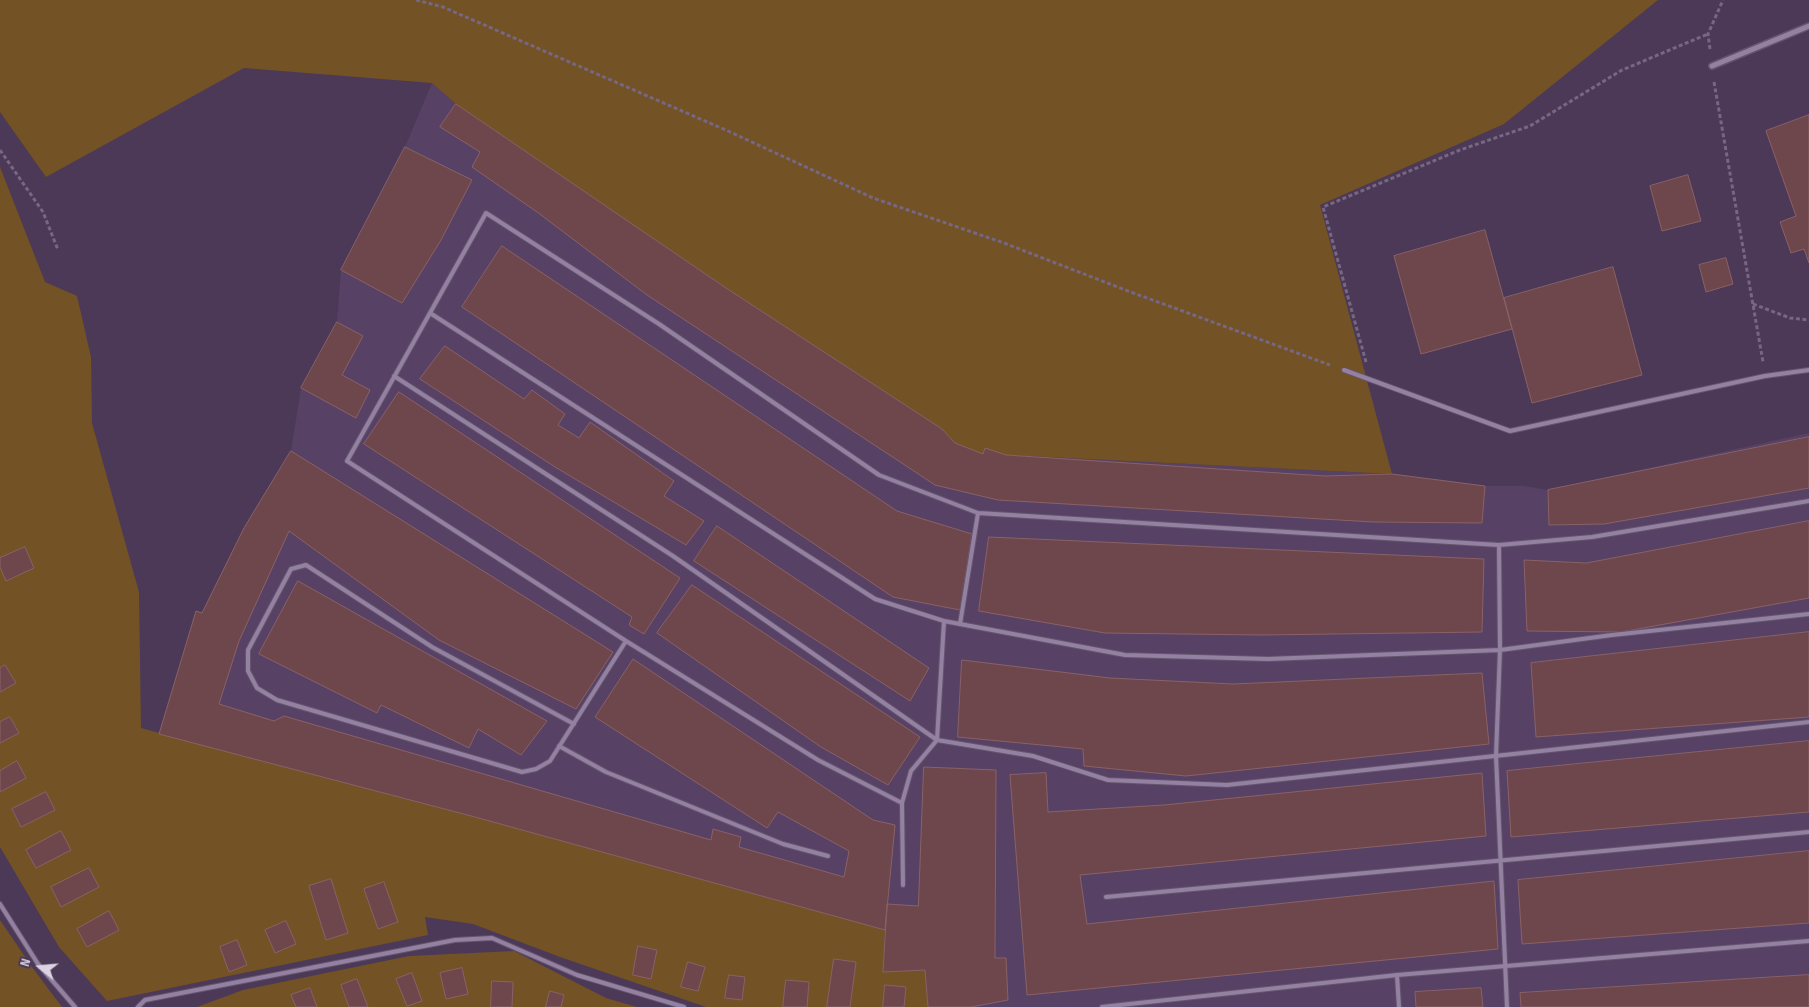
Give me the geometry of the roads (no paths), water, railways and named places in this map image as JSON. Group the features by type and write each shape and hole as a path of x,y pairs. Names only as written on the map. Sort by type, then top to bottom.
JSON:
{"street":[{"path":"1712,66 1809,26"}],"lane":[{"path":"902,804 818,760 626,641 347,461 486,213 660,324 880,475 978,512 1499,545 1592,538 1809,501"},
{"path":"430,313 875,599 944,621 1125,655 1268,659 1500,650 1612,635 1809,614"},
{"path":"1344,370 1510,430 1765,376 1809,370"},
{"path":"394,376 673,556 937,740 1033,756 1108,780 1227,785 1809,722"},
{"path":"960,624 978,512"},
{"path":"1499,545 1500,650 1496,756 1506,1007"},
{"path":"574,724 432,647 306,565 291,569 248,650 248,671 257,688 277,700 522,772 536,769 550,761 574,724 626,641"},
{"path":"903,884 902,804 911,771 937,740 944,621"},
{"path":"560,746 606,772 783,844 828,856"},
{"path":"1106,897 1809,832"},
{"path":"0,904 38,964 75,1007"},
{"path":"138,1007 146,1000 456,940 492,938 577,975 684,1007"},
{"path":"1102,1007 1505,965 1809,941"},
{"path":"1398,976 1399,1007"}]}
